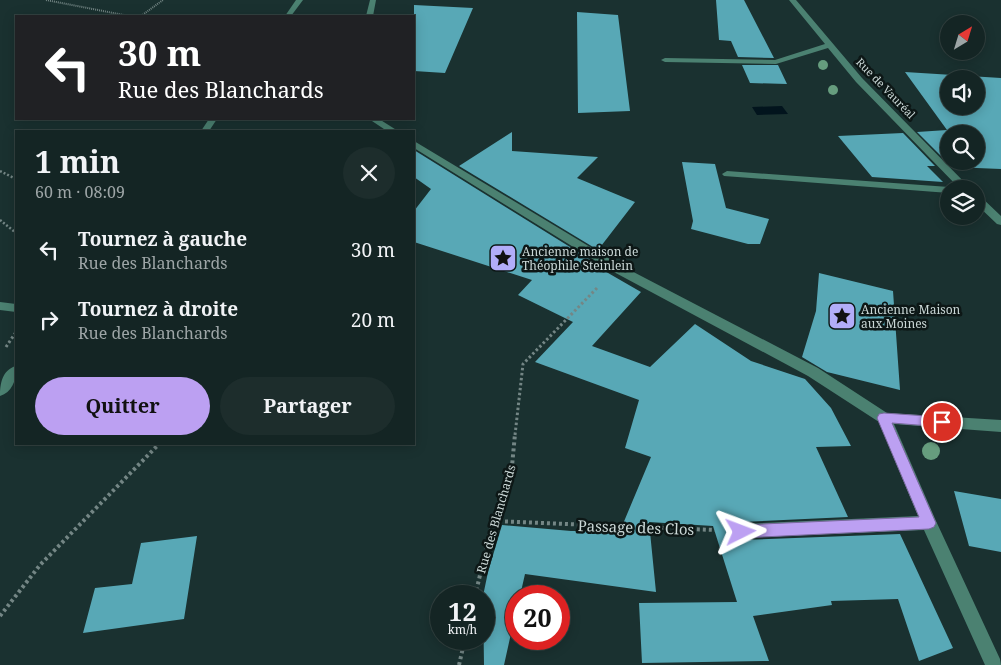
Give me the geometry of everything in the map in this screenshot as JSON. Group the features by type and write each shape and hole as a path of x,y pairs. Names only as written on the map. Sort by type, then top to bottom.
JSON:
{"street":[{"path":"289,15 300,0"},
{"path":"368,15 373,0"},
{"name":"Rue de Vauréal","path":"792,0 859,80 957,180"},
{"path":"666,60 776,62 829,45"},
{"path":"374,120 391,130"},
{"path":"415,145 616,268 813,372 884,418 1001,426"},
{"path":"727,174 940,189"},
{"path":"985,207 1001,222"},
{"path":"0,306 15,308"},
{"path":"0,391 15,372"},
{"path":"884,418 992,664"},
{"path":"741,532 929,523"}],"path":[{"path":"46,0 124,15"},
{"path":"142,15 163,0"},
{"path":"0,171 15,178"},
{"path":"0,220 15,232"},
{"name":"Rue des Blanchards","path":"478,585 493,521 512,466 523,364 616,268"},
{"path":"4,350 15,333"},
{"path":"0,616 40,565 158,445"},
{"name":"Passage des Clos","path":"493,521 741,532"},
{"path":"459,665 462,650"}],"water":[{"path":"782,106 788,114 757,115 752,107"}],"building":[{"path":"716,0 744,0 774,58 738,57 731,41 719,40"},
{"path":"414,5 473,8 445,73 415,71"},
{"path":"577,12 618,15 630,111 578,113"},
{"path":"742,65 778,65 787,84 750,83"},
{"path":"905,72 940,74 940,115 985,115 985,77 1001,78 1001,169 985,168 985,125 943,125"},
{"path":"940,130 940,155 917,132"},
{"path":"512,132 512,151 598,157 577,178 635,202 598,250 459,166"},
{"path":"903,133 935,166 927,166 941,180 940,182 872,177 838,136"},
{"path":"415,151 591,260 589,262 641,292 592,346 650,367 695,324 751,361 805,379 831,408 851,446 816,447 848,517 741,522 733,525 731,530 733,537 741,540 900,534 953,648 919,661 898,599 831,601 832,605 753,616 769,661 642,663 639,603 737,602 713,526 649,522 656,592 525,574 522,585 505,585 505,650 507,650 504,665 484,665 484,650 495,650 495,585 485,585 502,525 571,531 620,531 651,457 625,448 639,400 535,362 573,322 518,295 532,280 415,242 415,210 431,189 415,178"},
{"path":"682,162 715,164 726,208 769,219 760,244 748,244 691,229 693,221"},
{"path":"819,273 893,291 900,390 827,372 802,357 816,311"},
{"path":"954,491 1001,499 1001,552 969,546"},
{"path":"197,536 184,619 83,633 95,588 132,584 141,543"}],"place":[{"name":"Ancienne maison de Théophile Steinlein","path":"503,258"},
{"name":"Ancienne Maison aux Moines","path":"842,316"}],"route":[{"path":"741,532 929,523 884,418 942,422"}]}
